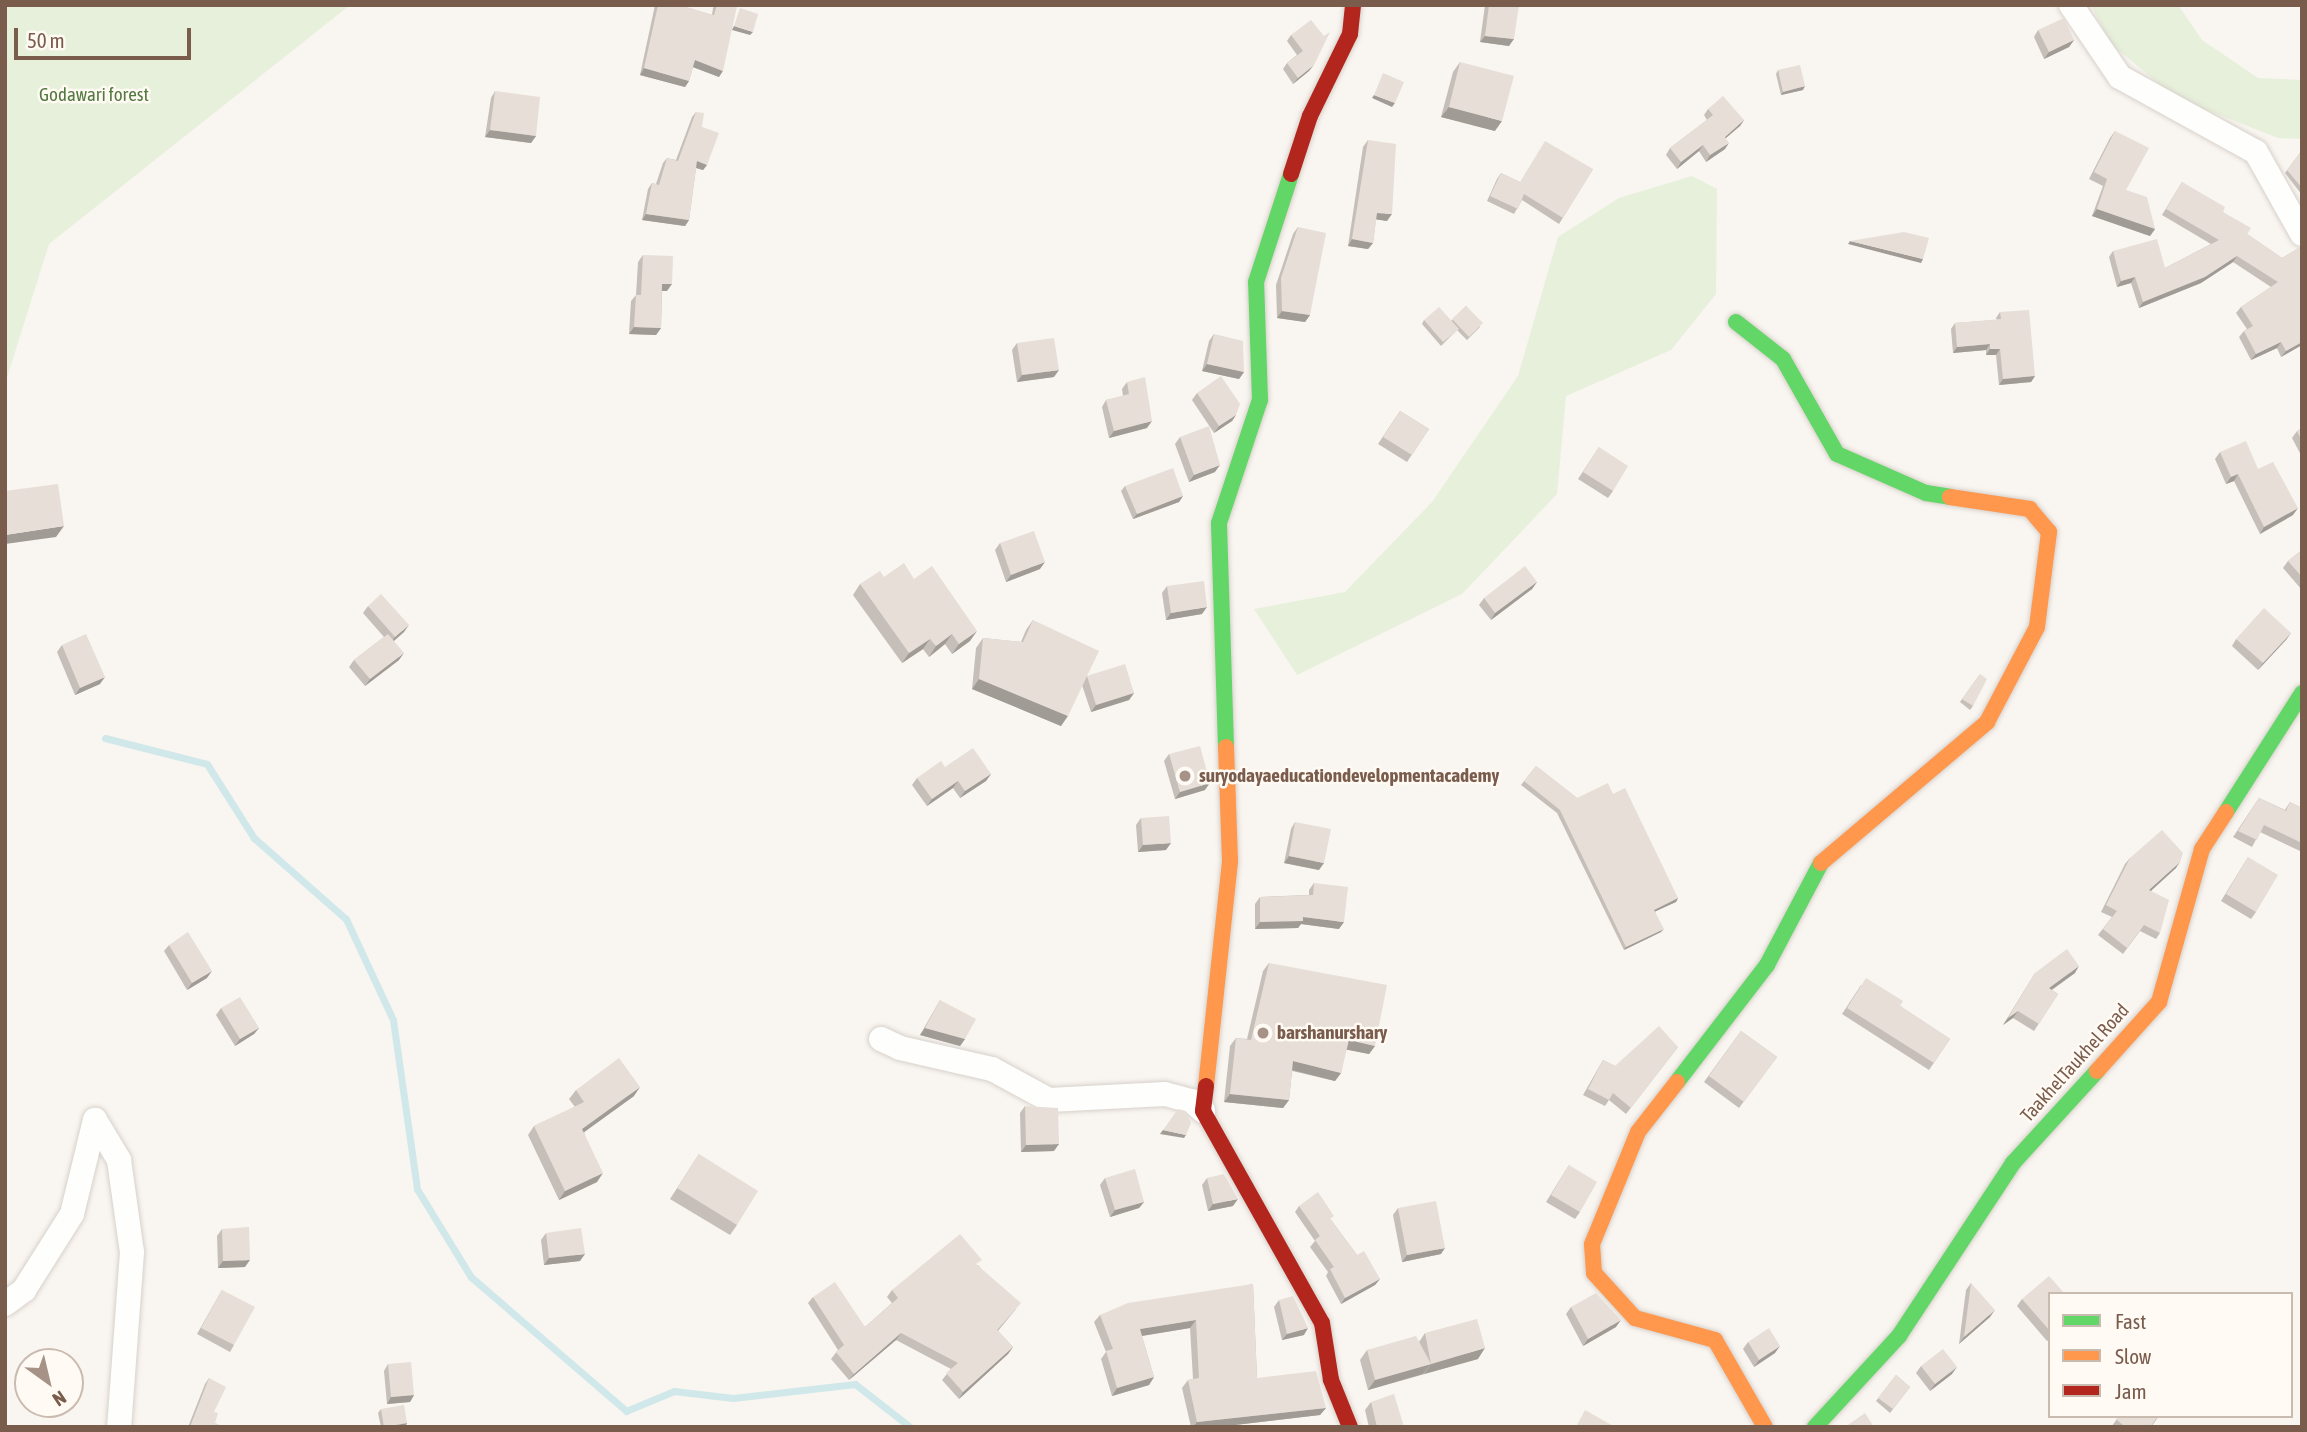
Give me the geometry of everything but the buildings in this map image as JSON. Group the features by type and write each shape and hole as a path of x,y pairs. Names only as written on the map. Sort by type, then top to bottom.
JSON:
{"street":[{"path":"1203,1111 1230,861 1219,523 1259,400 1256,282 1310,116 1350,34 1353,5"},
{"path":"2071,5 2120,77 2256,152 2302,234"},
{"path":"1736,322 1783,359 1837,454 1926,493 2030,509 2049,532 2037,627 1987,722 1911,792 1824,857 1767,965 1638,1132 1592,1244 1594,1273 1635,1318 1714,1340 1765,1427"},
{"name":"TaakhelTaukhel Road","path":"1815,1427 1899,1336 2013,1163 2159,1002 2202,849 2302,692"},
{"path":"880,1039 900,1048 992,1069 1049,1100 1166,1094 1192,1101 1203,1111 1322,1323 1331,1380 1350,1427"},
{"path":"5,1304 24,1290 72,1214 95,1120 119,1160 132,1252 118,1427"}],"green space":[{"name":"Godawari forest","path":"5,5 350,5 49,244 5,384"},
{"path":"2091,5 2178,5 2202,40 2258,78 2302,80 2302,139 2278,138 2176,98 2110,43"},
{"path":"1692,176 1717,189 1716,294 1671,350 1566,396 1557,494 1462,594 1297,675 1254,609 1345,592 1432,502 1518,376 1558,237 1619,198"}],"waterway":[{"path":"105,738 207,764 254,838 346,919 393,1020 417,1189 471,1277 626,1411 674,1391 733,1398 855,1384 910,1427"}],"traffic: fast":[{"path":"1226,747 1219,523 1260,400 1256,282 1291,174"},
{"path":"1736,322 1783,359 1837,454 1926,493 1950,497"},
{"path":"2226,812 2302,693"},
{"path":"1677,1082 1767,965 1821,863"},
{"path":"1815,1427 1899,1336 2013,1163 2097,1071"}],"traffic: slow":[{"path":"1821,863 1987,722 2037,627 2049,532 2030,509 1950,497"},
{"path":"1206,1086 1230,861 1226,747"},
{"path":"2097,1071 2159,1002 2202,849 2226,812"},
{"path":"1677,1082 1638,1132 1592,1244 1594,1273 1635,1318 1715,1340 1765,1427"}],"traffic: jam":[{"path":"1291,174 1310,116 1350,34 1353,5"},
{"path":"1206,1086 1203,1111 1322,1323 1331,1380 1350,1427"}],"place":[{"name":"suryodayaeducationdevelopmentacademy","path":"1185,776"},
{"name":"barshanurshary","path":"1263,1033"}]}
